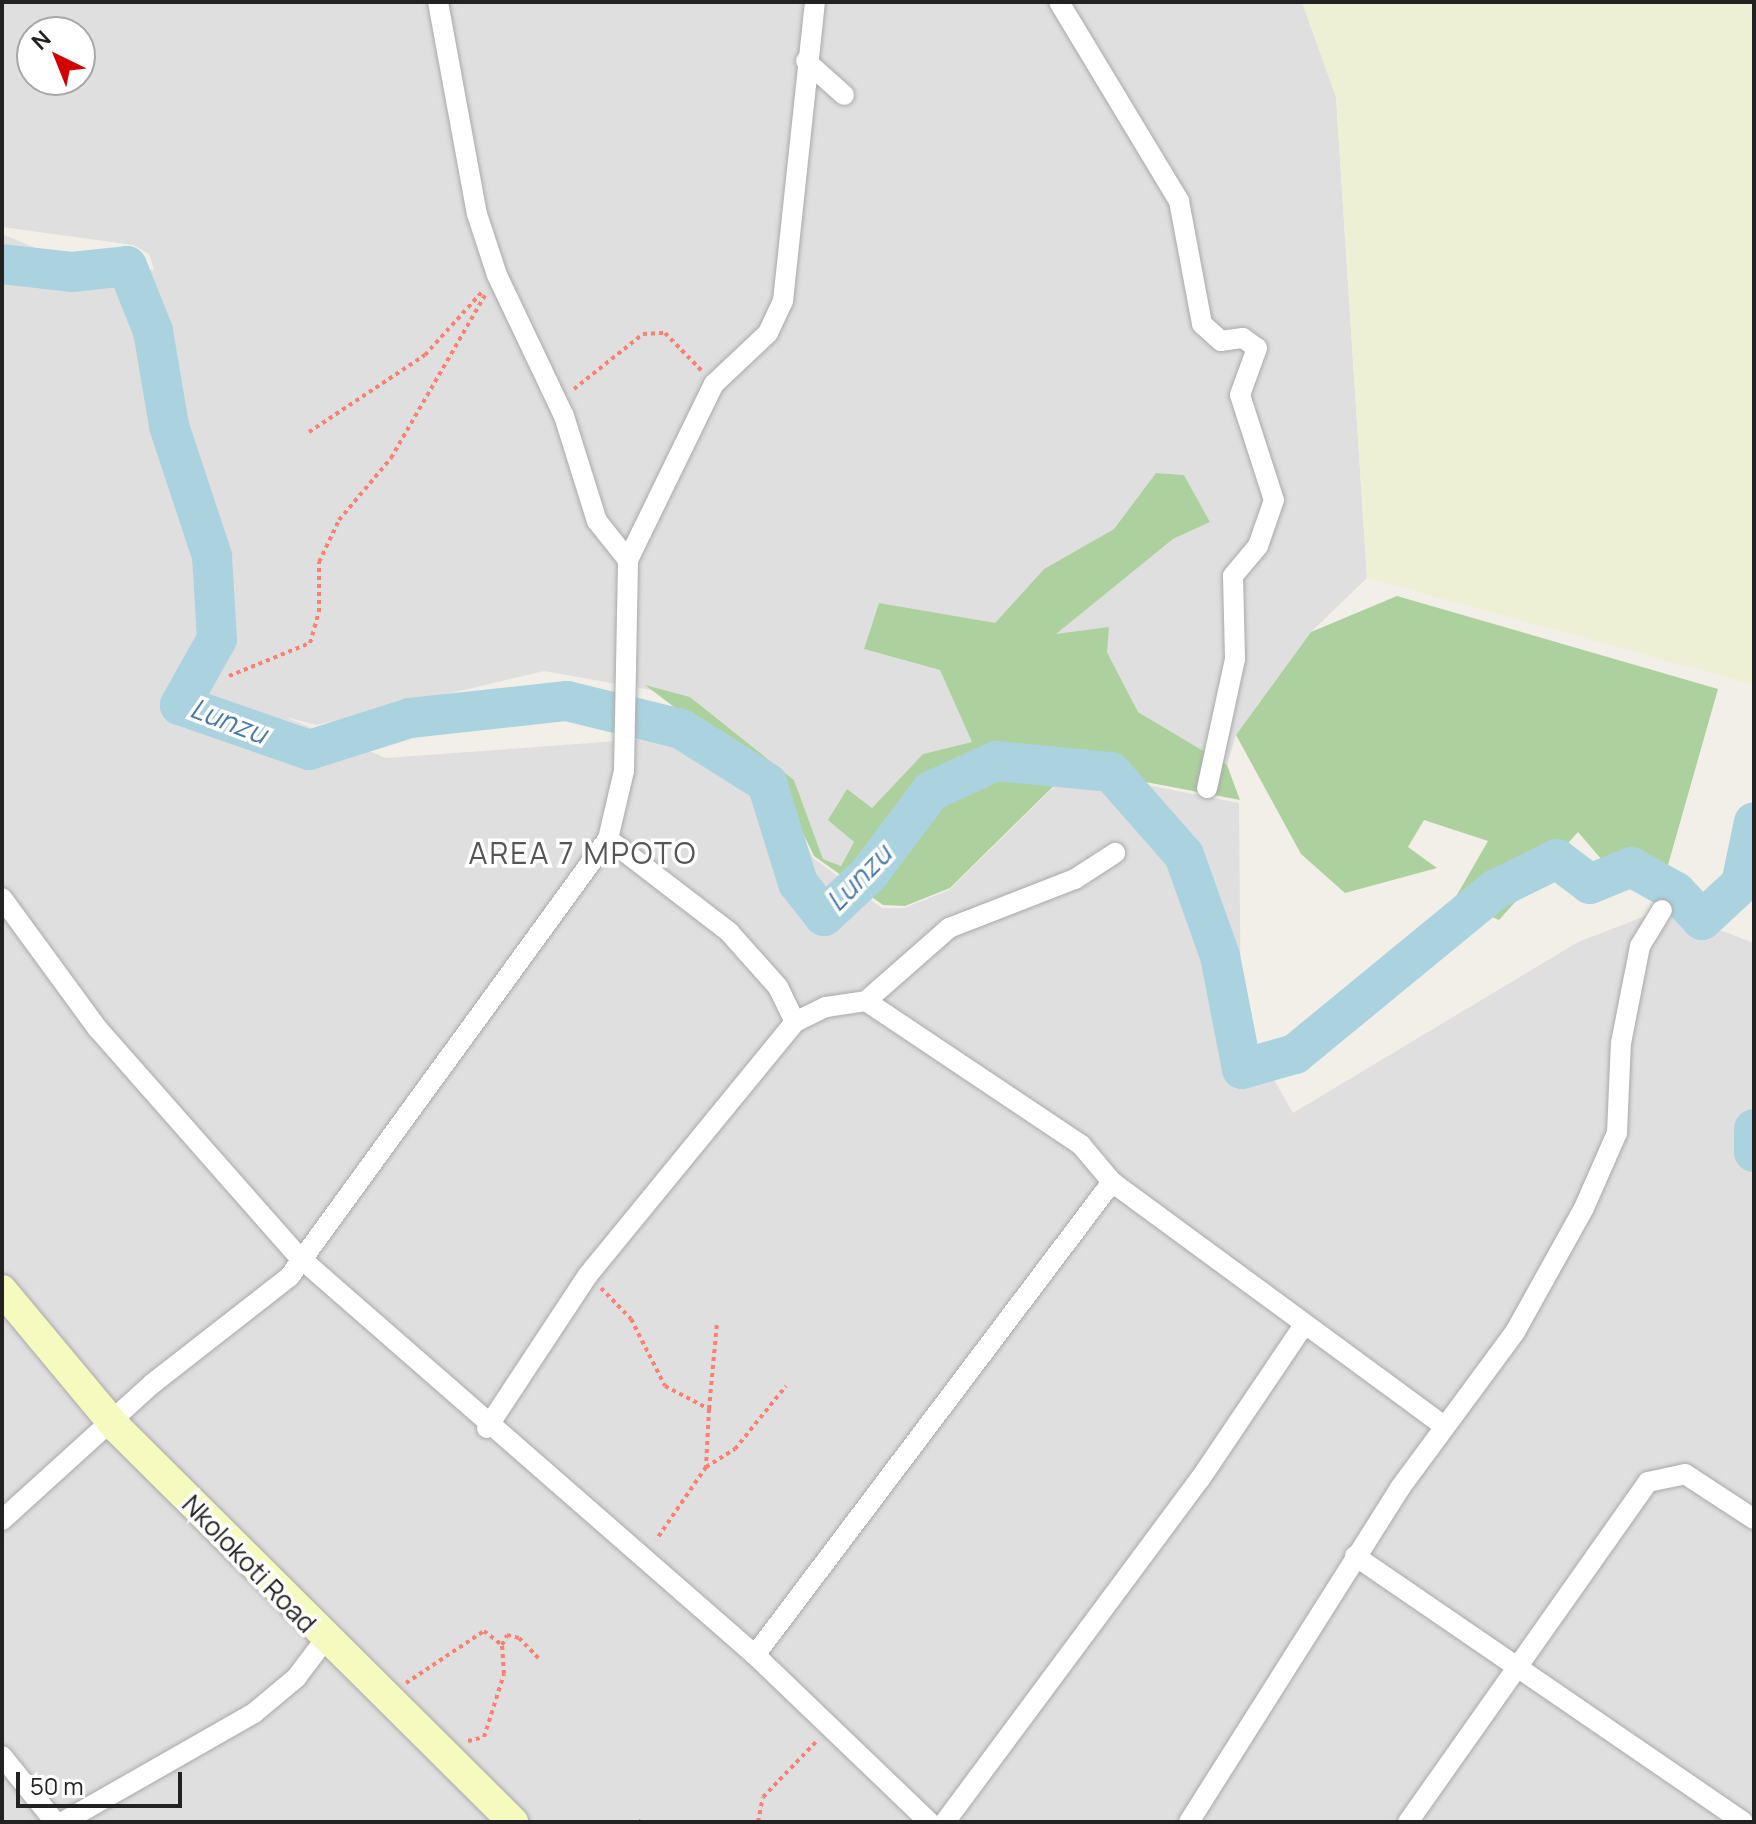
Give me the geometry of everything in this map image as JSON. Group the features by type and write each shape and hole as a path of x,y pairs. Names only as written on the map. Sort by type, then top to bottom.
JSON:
{"main road":[{"name":"Nkolokoti Road","path":"2,1290 110,1421 324,1641 453,1765 500,1818"}],"street":[{"path":"438,2 477,214 497,275 557,402 597,521 628,560"},
{"path":"2,1520 110,1421 290,1276 298,1256 608,839 625,724 628,560 714,384 768,333 783,301 806,61 815,2"},
{"path":"1059,2 1179,201 1202,324 1221,341 1243,338 1257,348 1240,395 1274,500 1260,542 1233,576 1235,659 1207,788"},
{"path":"806,61 844,95"},
{"path":"608,839 729,932 778,987 795,1022"},
{"path":"487,1428 588,1275 795,1022 826,1007 866,1001 949,928 1075,879 1115,853"},
{"path":"2,898 98,1029 298,1256 487,1428 755,1655 833,1725 929,1822"},
{"path":"1189,1822 1355,1556 1443,1425 1527,1313 1612,1151 1621,1043 1640,946 1662,910"},
{"path":"866,1001 1081,1145 1112,1182 1443,1425"},
{"path":"755,1655 1112,1182"},
{"path":"945,1822 1200,1479 1304,1325"},
{"path":"1408,1822 1648,1482 1685,1474 1754,1519"},
{"path":"1355,1556 1516,1665 1720,1814 1743,1822"},
{"path":"63,1822 254,1713 296,1678 324,1641"},
{"path":"2,1756 55,1822"}],"path":[{"path":"309,432 425,355 497,275"},
{"path":"229,676 310,643 319,612 319,562 339,520 391,458 497,275"},
{"path":"557,402 643,334 665,333 714,384"},
{"path":"588,1275 631,1319 665,1386 709,1409"},
{"path":"706,1467 717,1323"},
{"path":"642,1559 706,1467 735,1449 786,1386"},
{"path":"384,1698 484,1631 502,1645"},
{"path":"453,1765 460,1747 484,1737 504,1674 502,1645 507,1635 519,1638 538,1658"},
{"path":"758,1822 763,1797 833,1725"}],"shaded area":[{"path":"2,2 1302,2 1336,97 1367,578 1311,632 1236,735 1227,765 1138,712 1107,652 1054,635 1173,539 1210,522 1184,475 1157,473 1114,529 1044,569 995,623 864,649 941,670 972,742 923,754 872,808 847,790 854,842 841,866 823,859 794,780 690,697 544,671 316,725 285,717 386,758 714,734 781,790 813,858 882,908 904,908 949,890 1071,770 1239,803 1241,1022 1293,1113 1578,942 1664,909 1754,943 1754,1822 2,1822 2,234 69,262 154,270 149,254 133,245 2,227"}],"green space":[{"path":"1302,2 1754,2 1754,685 1367,578 1336,97"},
{"path":"1156,473 1184,475 1210,522 1173,539 1056,634 1109,627 1107,652 1138,712 1227,765 1240,800 1072,768 950,888 905,906 883,905 814,856 781,788 645,685 690,697 794,780 823,859 841,866 854,842 828,820 847,789 872,808 923,754 972,742 940,670 864,649 879,603 995,623 1044,569 1114,529"},
{"path":"1397,596 1718,689 1668,865 1614,874 1578,832 1499,920 1454,900 1488,841 1424,820 1408,847 1437,868 1345,893 1301,854 1236,735 1311,632"}],"waterway":[{"name":"Lunzu","path":"2,264 72,272 127,266 153,331 169,426 212,556 217,639 180,705 309,750 410,718 567,701 681,729 767,783 798,883 824,916 868,875 931,791 996,761 1111,772 1184,855 1220,956 1242,1069 1295,1054 1496,889 1557,859 1590,884 1631,867 1676,892 1702,920 1741,884 1754,822"},
{"name":"Lunzu","path":"1754,1129 1754,1152"}],"district":[{"name":"AREA 7 MPOTO","path":"583,853"}]}
